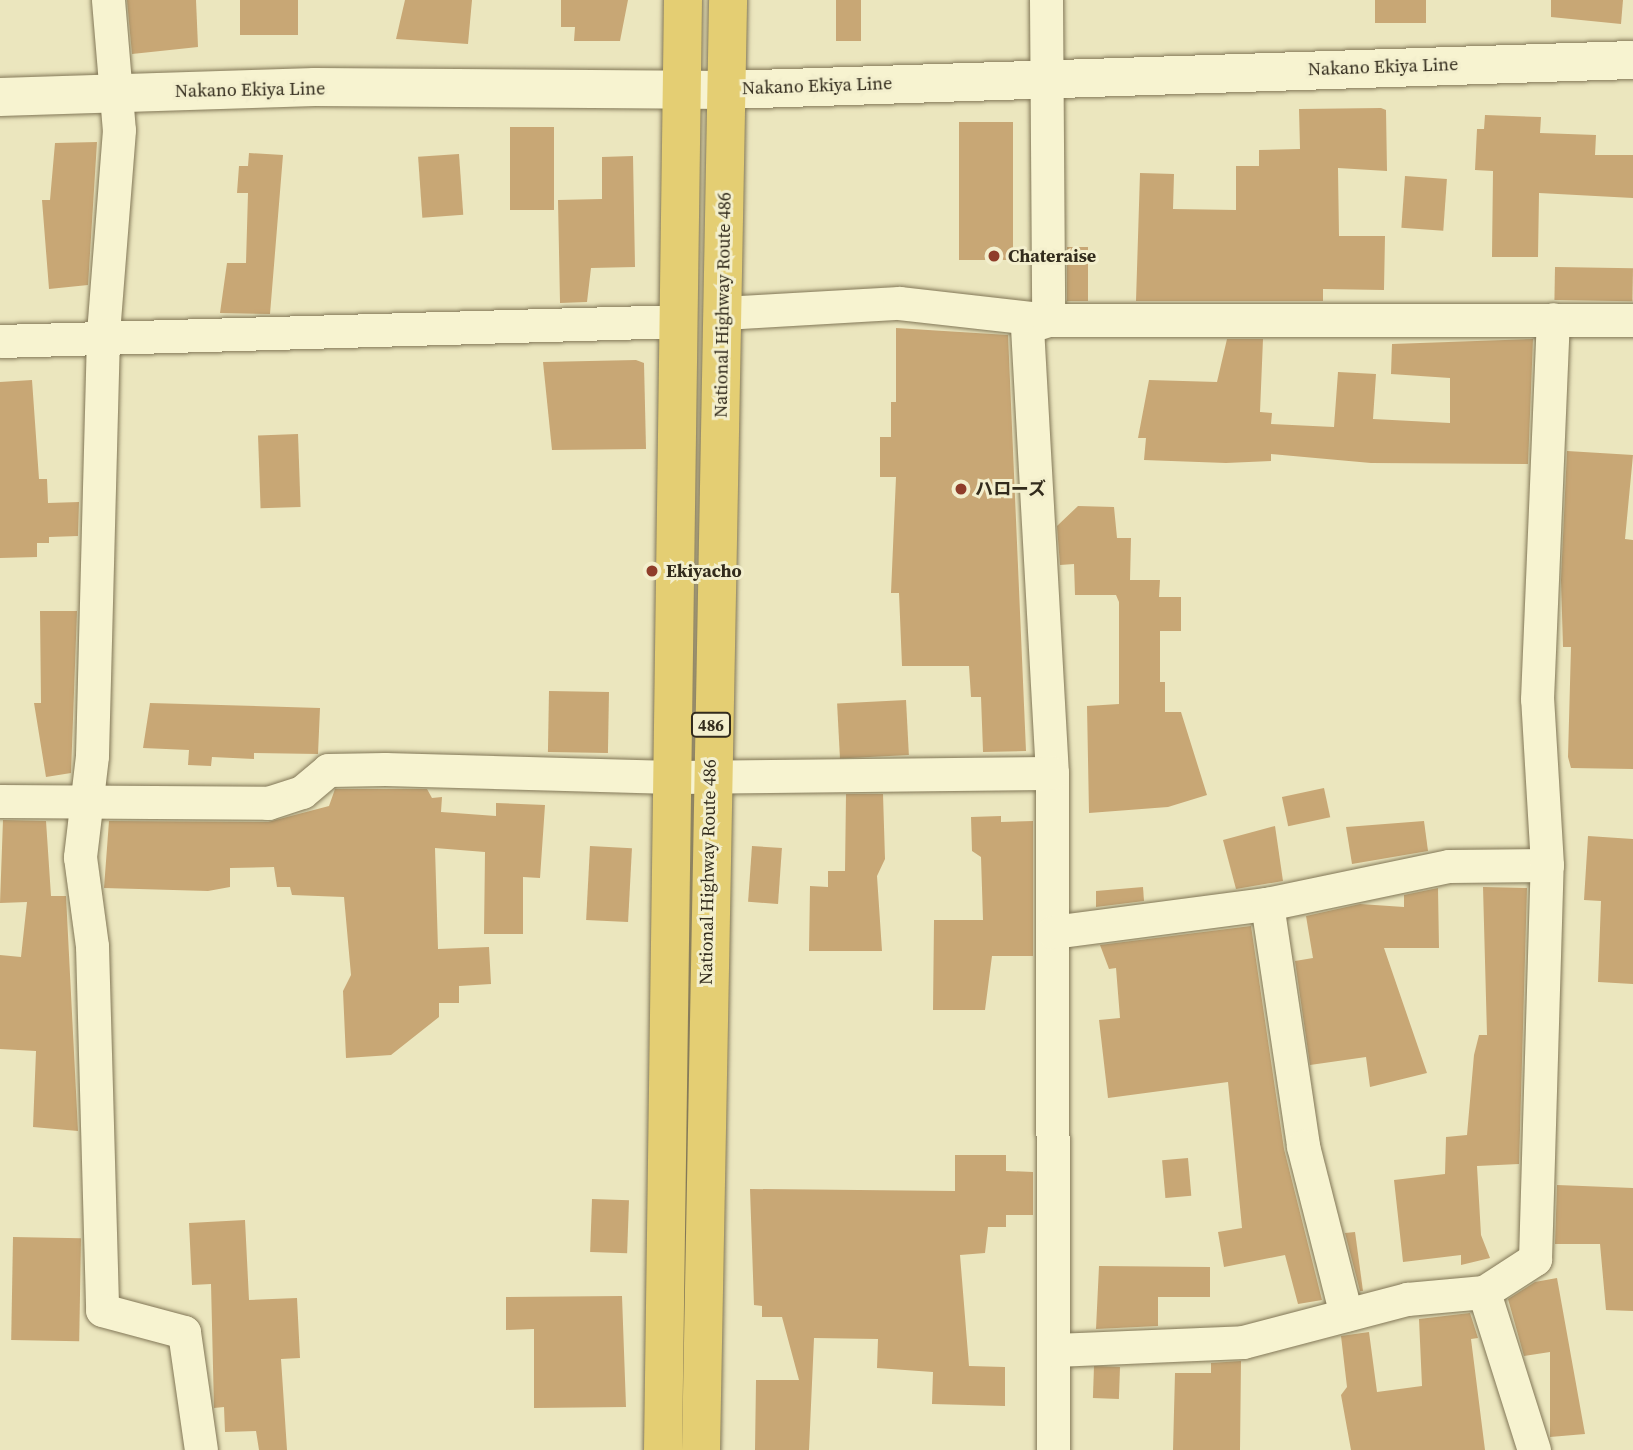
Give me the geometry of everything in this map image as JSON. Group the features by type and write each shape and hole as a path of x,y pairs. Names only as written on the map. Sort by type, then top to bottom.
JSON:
{"highway":[{"name":"National Highway Route 486","path":"683,0 680,321 691,775 701,1450"},
{"name":"National Highway Route 486","path":"663,1450 691,775 723,313 728,90 727,0"}],"main road":[{"name":"Nakano Ekiya Line","path":"0,97 119,93 728,90 1046,76 1633,60"}],"street":[{"path":"108,0 119,93 103,335 92,756 83,798 80,858 92,946 102,1310 184,1332 201,1450"},
{"path":"1046,0 1048,320"},
{"path":"723,313 899,303 1048,320 1633,320"},
{"path":"1055,1350 1243,1342 1406,1299 1484,1292 1535,1259 1547,865 1537,699 1553,319"},
{"path":"1048,320 1027,327 1052,773 1055,1350 1053,1450"},
{"path":"0,341 103,335 680,321"},
{"path":"0,801 83,798 268,803 302,792 328,770 691,775 1052,773"},
{"path":"1053,932 1267,904 1448,866 1547,865"},
{"path":"1267,904 1303,1146 1346,1315"},
{"path":"1484,1292 1534,1450"}],"building":[{"path":"127,0 196,0 198,47 132,54"},
{"path":"240,0 298,0 298,35 240,35"},
{"path":"405,0 472,0 468,44 396,39"},
{"path":"561,0 628,0 620,41 574,41 575,27 561,27"},
{"path":"836,0 861,0 861,41 836,41"},
{"path":"1375,0 1426,0 1426,23 1375,23"},
{"path":"1551,0 1623,0 1621,24 1551,17"},
{"path":"1299,109 1386,110 1387,171 1338,168 1339,236 1385,236 1384,290 1323,289 1323,301 1136,301 1140,173 1174,174 1173,209 1236,210 1236,166 1259,166 1259,150 1300,149"},
{"path":"1485,115 1541,117 1540,133 1596,135 1595,155 1633,155 1633,198 1539,193 1538,257 1492,257 1493,171 1475,170 1477,129 1484,129"},
{"path":"959,122 1013,122 1013,260 959,260"},
{"path":"510,127 554,127 554,210 510,210"},
{"path":"97,142 88,285 49,289 42,200 50,200 55,143"},
{"path":"249,153 283,155 270,314 220,313 227,263 246,263 248,193 237,193 239,166 248,166"},
{"path":"459,154 463,215 422,218 418,157"},
{"path":"633,156 635,267 591,268 587,302 560,303 558,200 602,199 602,157"},
{"path":"1405,176 1447,179 1443,231 1401,228"},
{"path":"1067,247 1088,247 1088,301 1067,301"},
{"path":"1555,267 1633,268 1632,301 1554,300"},
{"path":"896,328 1008,335 1026,751 983,752 981,697 971,697 969,666 902,666 899,593 891,593 896,477 880,477 880,437 891,437 891,402 896,402"},
{"path":"1227,339 1263,339 1260,412 1272,413 1271,424 1334,427 1338,372 1376,374 1373,419 1450,423 1450,378 1391,374 1392,344 1533,339 1528,464 1371,463 1271,454 1271,461 1226,463 1144,460 1146,438 1138,438 1149,380 1217,382"},
{"path":"636,360 644,363 646,449 552,450 543,362"},
{"path":"32,380 39,479 47,479 48,503 79,502 78,536 49,537 49,543 37,543 37,557 0,558 0,382"},
{"path":"298,434 301,507 261,508 258,435"},
{"path":"1567,451 1633,455 1625,539 1633,540 1633,769 1571,768 1568,757 1571,647 1563,647 1561,580"},
{"path":"1078,506 1114,507 1117,538 1131,538 1130,580 1160,580 1159,597 1181,597 1181,631 1160,631 1160,682 1165,682 1165,712 1181,712 1207,795 1168,807 1089,813 1087,706 1119,704 1119,602 1116,595 1075,595 1074,564 1060,565 1057,526"},
{"path":"40,611 77,611 71,773 46,777 34,703 41,703"},
{"path":"549,691 609,692 608,753 548,752"},
{"path":"906,700 909,755 840,759 837,704"},
{"path":"150,703 320,708 318,754 254,753 254,759 212,757 211,766 188,765 189,750 143,748"},
{"path":"1324,788 1330,817 1288,826 1282,797"},
{"path":"335,789 427,789 432,798 442,797 441,812 496,816 496,803 545,805 540,878 523,877 523,934 484,934 485,852 435,848 438,949 489,947 491,984 459,986 459,1003 439,1003 439,1017 391,1055 346,1058 343,991 351,975 344,897 292,895 290,887 277,887 274,867 230,868 230,887 208,891 104,888 109,821 268,822 329,806"},
{"path":"846,794 883,794 885,859 877,876 882,951 809,951 810,886 828,887 828,871 845,871"},
{"path":"1001,816 1001,822 1033,821 1033,956 992,956 985,1010 933,1010 934,920 983,920 981,857 972,851 971,817"},
{"path":"3,820 46,821 51,896 66,896 78,1131 33,1127 36,1051 0,1049 0,955 21,957 27,902 0,903"},
{"path":"1424,821 1428,851 1352,864 1346,827"},
{"path":"1275,826 1283,881 1236,889 1223,840"},
{"path":"1588,836 1633,839 1633,984 1598,982 1601,901 1584,900"},
{"path":"590,846 632,848 628,922 586,920"},
{"path":"752,846 782,848 778,904 748,902"},
{"path":"1143,887 1144,901 1096,907 1096,891"},
{"path":"1483,887 1527,888 1519,1164 1477,1166 1481,1235 1490,1258 1461,1265 1461,1255 1403,1262 1394,1180 1445,1174 1446,1137 1467,1135 1474,1055 1479,1035 1487,1035"},
{"path":"1438,888 1439,948 1384,948 1427,1073 1370,1087 1366,1057 1310,1065 1295,961 1313,958 1306,916 1360,904 1404,907 1404,895"},
{"path":"1251,926 1284,1149 1322,1300 1298,1304 1285,1255 1224,1267 1218,1232 1242,1228 1228,1082 1108,1098 1099,1020 1120,1018 1116,968 1109,969 1100,945"},
{"path":"955,1155 1006,1155 1006,1171 1033,1172 1033,1215 1006,1215 1006,1227 988,1227 985,1253 960,1255 969,1366 1005,1367 1005,1406 932,1404 933,1372 877,1368 878,1339 814,1338 809,1450 755,1450 756,1380 799,1380 782,1317 762,1317 762,1306 754,1305 750,1189 955,1191"},
{"path":"1188,1158 1191,1196 1165,1198 1162,1160"},
{"path":"1557,1185 1633,1188 1633,1311 1606,1310 1600,1244 1555,1244"},
{"path":"592,1199 629,1200 627,1253 590,1252"},
{"path":"245,1220 249,1300 297,1298 300,1358 281,1359 287,1450 259,1450 256,1431 225,1432 224,1407 214,1408 211,1284 192,1285 189,1223"},
{"path":"1355,1232 1363,1291 1360,1291 1345,1233"},
{"path":"13,1237 81,1238 79,1341 11,1340"},
{"path":"1099,1266 1210,1267 1210,1297 1158,1297 1158,1326 1096,1329"},
{"path":"1557,1278 1585,1434 1550,1437 1550,1352 1524,1356 1508,1299 1535,1282"},
{"path":"622,1296 626,1407 534,1408 534,1329 506,1330 506,1297"},
{"path":"1470,1313 1478,1338 1471,1339 1485,1450 1351,1450 1341,1395 1347,1387 1341,1336 1369,1332 1377,1392 1422,1386 1419,1319"},
{"path":"1241,1361 1240,1450 1173,1450 1175,1373 1211,1373 1211,1363"},
{"path":"1094,1366 1120,1367 1119,1399 1093,1398"}],"place":[{"name":"Chateraise","path":"994,256"},
{"name":"ハローズ","path":"961,489"},
{"name":"Ekiyacho","path":"652,571"}]}
